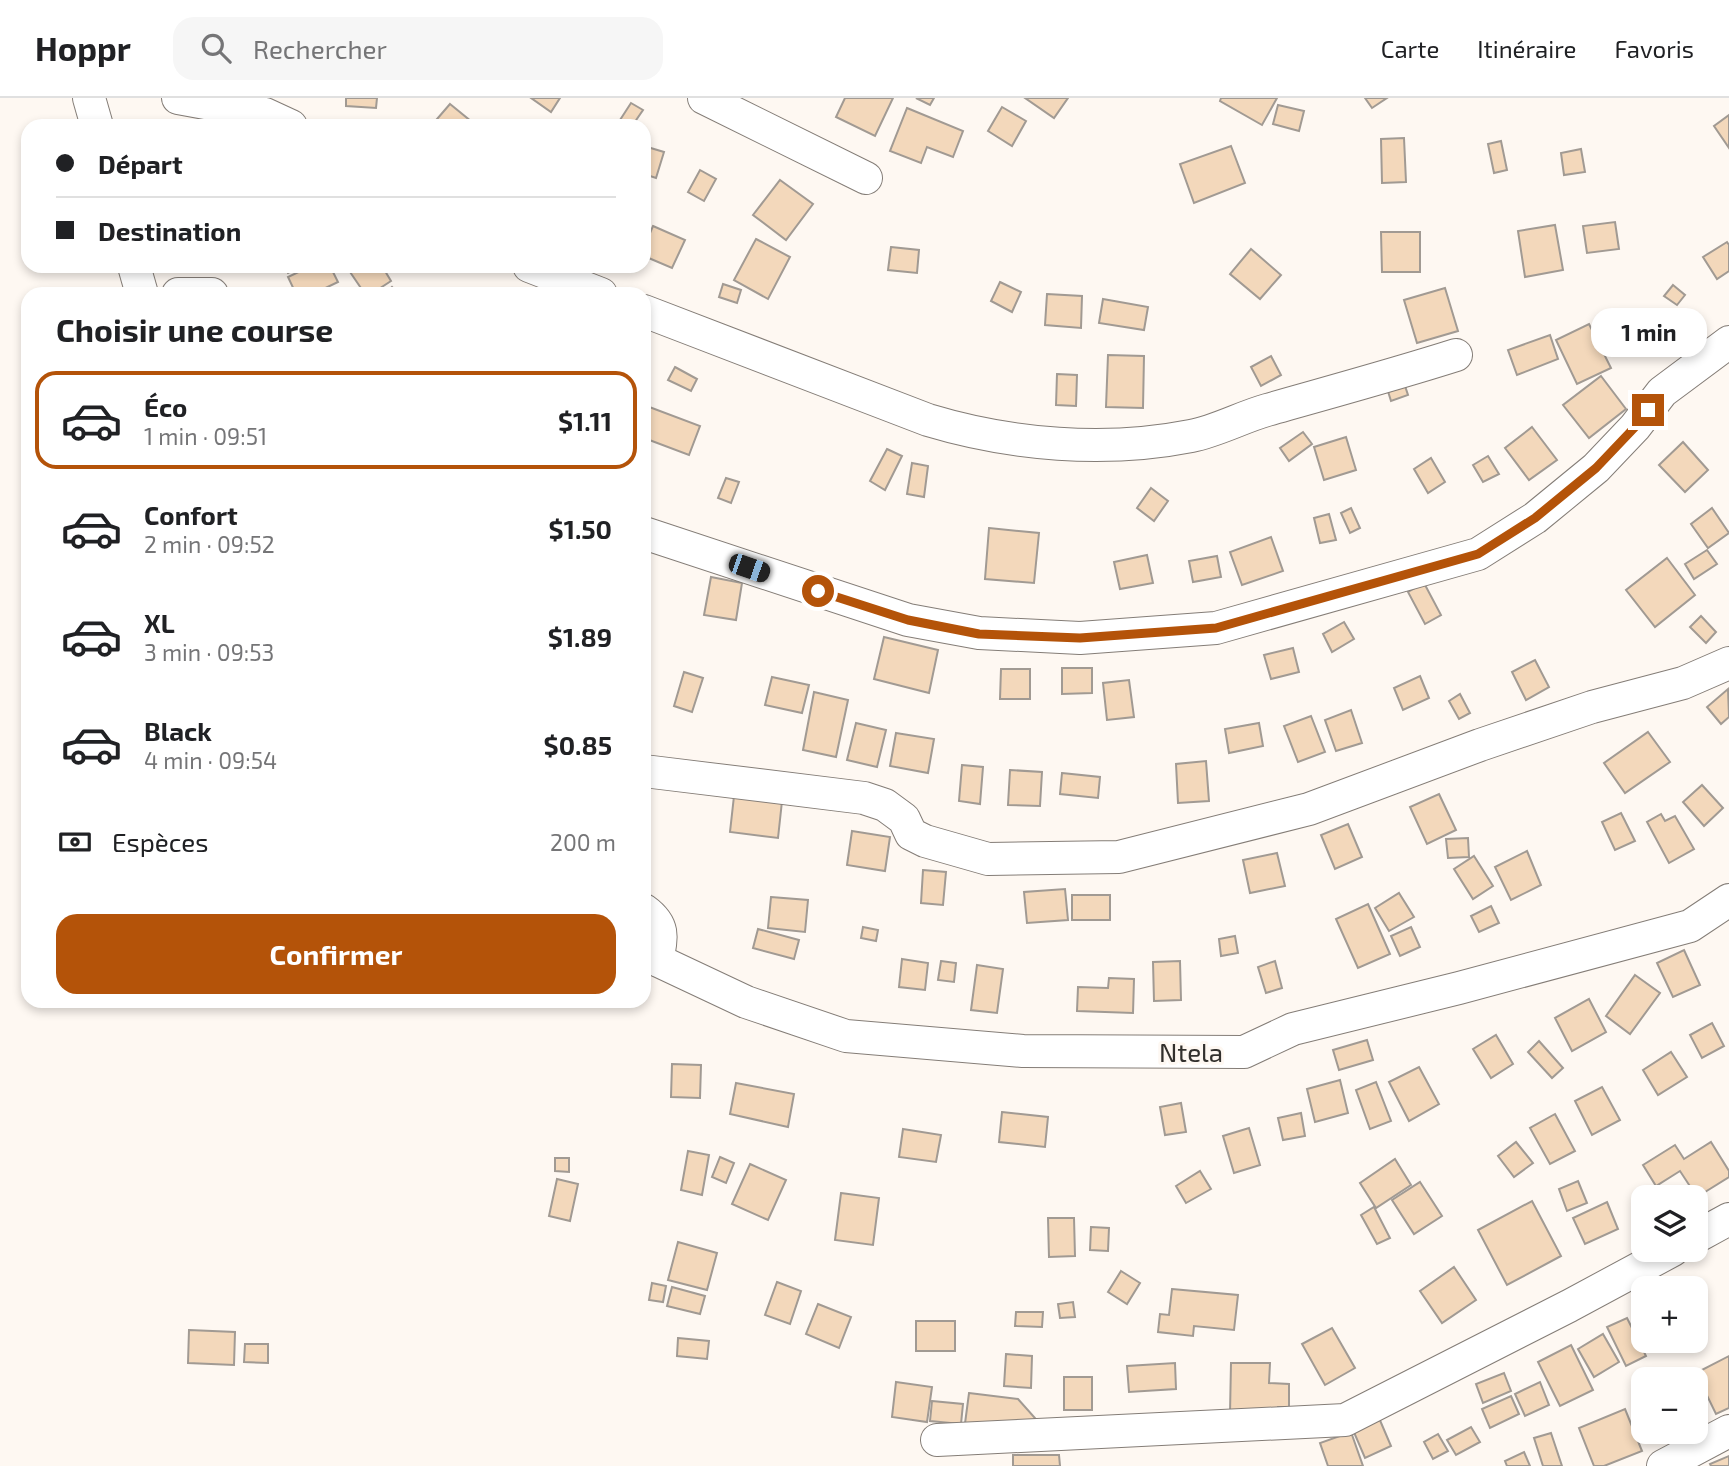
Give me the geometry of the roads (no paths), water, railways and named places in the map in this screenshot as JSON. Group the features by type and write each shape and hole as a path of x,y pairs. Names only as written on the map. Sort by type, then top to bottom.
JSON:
{"street":[{"path":"89,98 94,119"},
{"path":"178,98 265,114 276,119"},
{"path":"704,98 866,178"},
{"path":"547,273 583,287"},
{"path":"651,314 928,420 971,433 1054,443 1124,444 1193,436 1265,410 1337,392 1456,355"},
{"path":"651,535 908,620 979,634 1080,638 1216,628 1478,554 1535,518 1596,468 1635,427 1662,392 1729,342"},
{"path":"651,772 864,799 885,805 904,819 911,834 925,841 988,859 1119,857 1309,809 1480,745 1592,707 1683,683 1729,663"},
{"name":"Ntela","path":"651,957 746,1002 846,1035 1023,1051 1244,1052 1293,1030 1690,926 1729,900"},
{"path":"651,915 657,919 662,936 651,957"},
{"path":"1708,1230 1729,1219"},
{"path":"937,1440 1345,1420 1651,1262"},
{"path":"1663,1466 1729,1431"}]}
